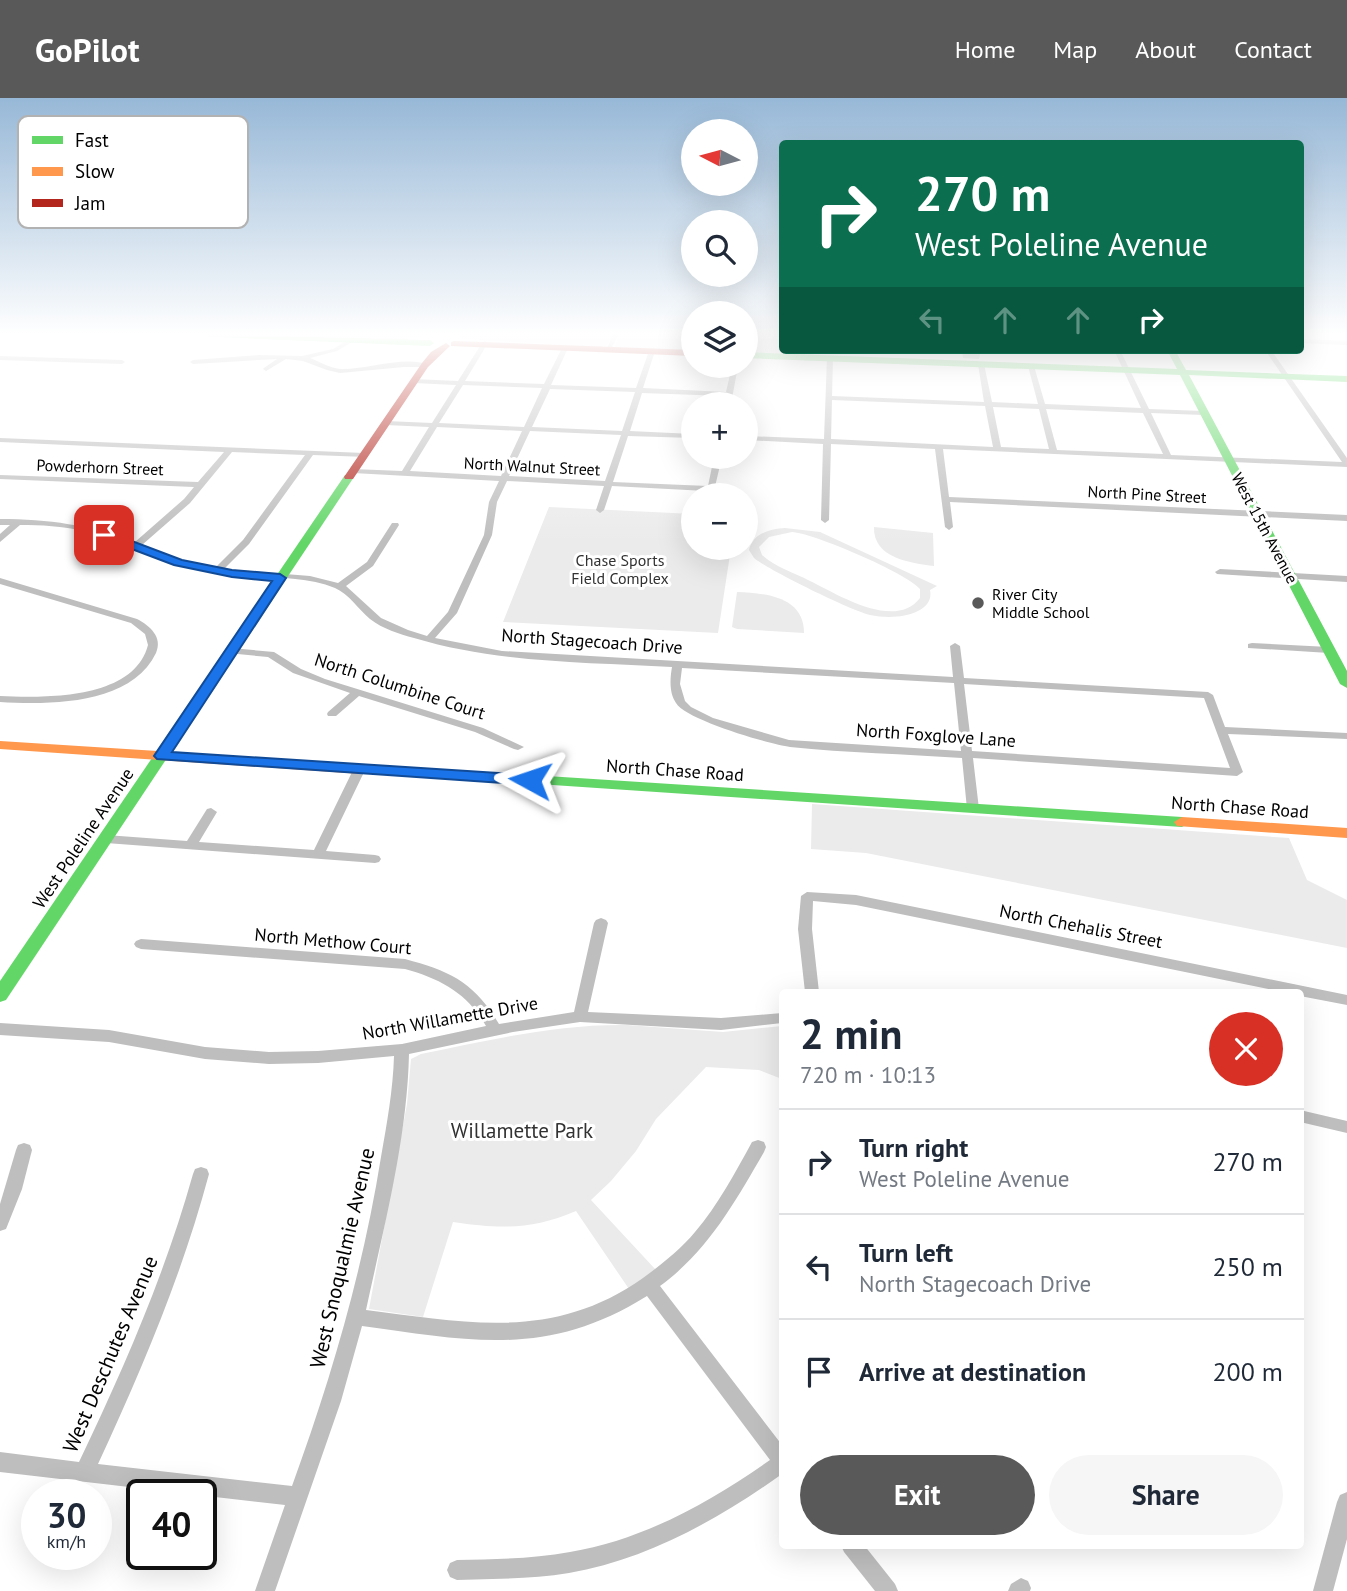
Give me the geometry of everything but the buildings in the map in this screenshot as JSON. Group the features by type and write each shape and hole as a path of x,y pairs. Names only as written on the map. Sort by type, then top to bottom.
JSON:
{"street":[{"name":"West Poleline Avenue","path":"0,995 399,404"},
{"path":"404,474 446,404"},
{"path":"430,638 452,613 488,535 490,510 539,404"},
{"path":"600,510 635,404"},
{"path":"825,520 830,404"},
{"path":"980,404 1203,413"},
{"path":"989,404 997,449"},
{"path":"1142,404 1168,457"},
{"name":"West 15th Avenue","path":"1198,404 1347,684"},
{"path":"1305,404 1347,465"},
{"path":"1042,406 1054,452"},
{"path":"386,423 681,435"},
{"path":"758,439 1347,465"},
{"path":"0,440 364,455"},
{"path":"939,447 949,527"},
{"path":"135,547 171,518 230,449"},
{"path":"217,571 246,542 311,452"},
{"name":"North Walnut Street","path":"353,471 681,490"},
{"name":"Powderhorn Street","path":"0,477 200,485"},
{"name":"North Pine Street","path":"946,499 1347,518"},
{"path":"0,522 77,527 178,562 217,571 316,580 340,586 370,564 395,525"},
{"path":"0,539 18,522"},
{"path":"1220,572 1347,579"},
{"path":"0,581 118,616 145,627 152,638 150,654 136,672 107,689 63,700 0,699"},
{"name":"North Stagecoach Drive","path":"340,586 347,590 365,611 382,622 430,638 502,654 1208,695 1222,730"},
{"path":"955,646 973,809"},
{"path":"1252,646 1329,650"},
{"name":"North Columbine Court","path":"231,651 270,654 297,671 357,693 479,730 518,747"},
{"name":"North Foxglove Lane","path":"677,664 675,684 680,702 687,709 709,720 788,743 1237,772 1222,730"},
{"path":"107,689 116,698"},
{"path":"332,714 357,693"},
{"path":"1222,730 1347,736"},
{"name":"North Chase Road","path":"0,745 1347,834"},
{"path":"318,855 360,768"},
{"path":"191,845 211,812"},
{"path":"106,839 375,859"},
{"name":"North Chehalis Street","path":"812,989 805,929 807,896 856,900 1293,989"},
{"path":"580,1017 601,923"},
{"name":"North Methow Court","path":"141,944 405,964 443,975 460,986 481,1004 495,1030"},
{"name":"North Chehalis Street","path":"1304,991 1347,1000"},
{"name":"North Willamette Drive","path":"0,1029 109,1036 205,1053 269,1058 401,1050 495,1030 580,1017 721,1024 779,1018"},
{"name":"West Snoqualmie Avenue","path":"265,1591 332,1401 356,1317 384,1189 401,1081 401,1050"},
{"path":"1304,1117 1347,1127"},
{"path":"356,1317 472,1331 527,1331 570,1324 608,1308 648,1284 680,1260 708,1227 758,1146"},
{"path":"0,1224 14,1189 24,1150"},
{"name":"West Deschutes Avenue","path":"84,1472 153,1321 176,1259 201,1174"},
{"path":"648,1284 779,1458"},
{"path":"0,1462 299,1497"},
{"path":"457,1570 516,1569 606,1555 677,1527 724,1503 779,1464"},
{"path":"1323,1591 1347,1504"},
{"path":"854,1549 888,1591"}],"green space":[{"name":"Chase Sports Field Complex","path":"549,507 681,513 681,560 729,560 718,633 503,622"},
{"path":"874,527 933,533 934,566 904,561 886,552 875,537"},
{"path":"785,528 820,532 937,586 930,590 926,605 913,613 888,617 860,612 757,560 758,536","holes":["792,532 819,539 897,573 920,589 920,598 909,607 896,611 866,607 779,566 762,555 759,547 769,537"]},
{"path":"737,592 771,596 790,604 798,612 804,633 732,627"},
{"path":"812,804 1289,838 1307,880 1347,900 1347,948 866,853 811,849"},
{"name":"Willamette Park","path":"601,1025 723,1032 779,1026 779,1078 759,1070 706,1067 656,1119 636,1151 591,1200 656,1270 629,1289 576,1211 530,1225 486,1226 453,1222 423,1317 369,1309 407,1104 411,1059 421,1054 524,1034"}],"traffic: fast":[{"path":"1199,404 1347,684"},
{"path":"0,995 349,477"},
{"path":"361,769 1182,822"}],"traffic: slow":[{"path":"0,745 361,769"},
{"path":"1182,822 1347,833"}],"traffic: jam":[{"path":"349,477 399,404"}],"place":[{"name":"River City Middle School","path":"978,603"}],"route":[{"path":"104,535 204,569 280,578 162,756 530,780"}]}
